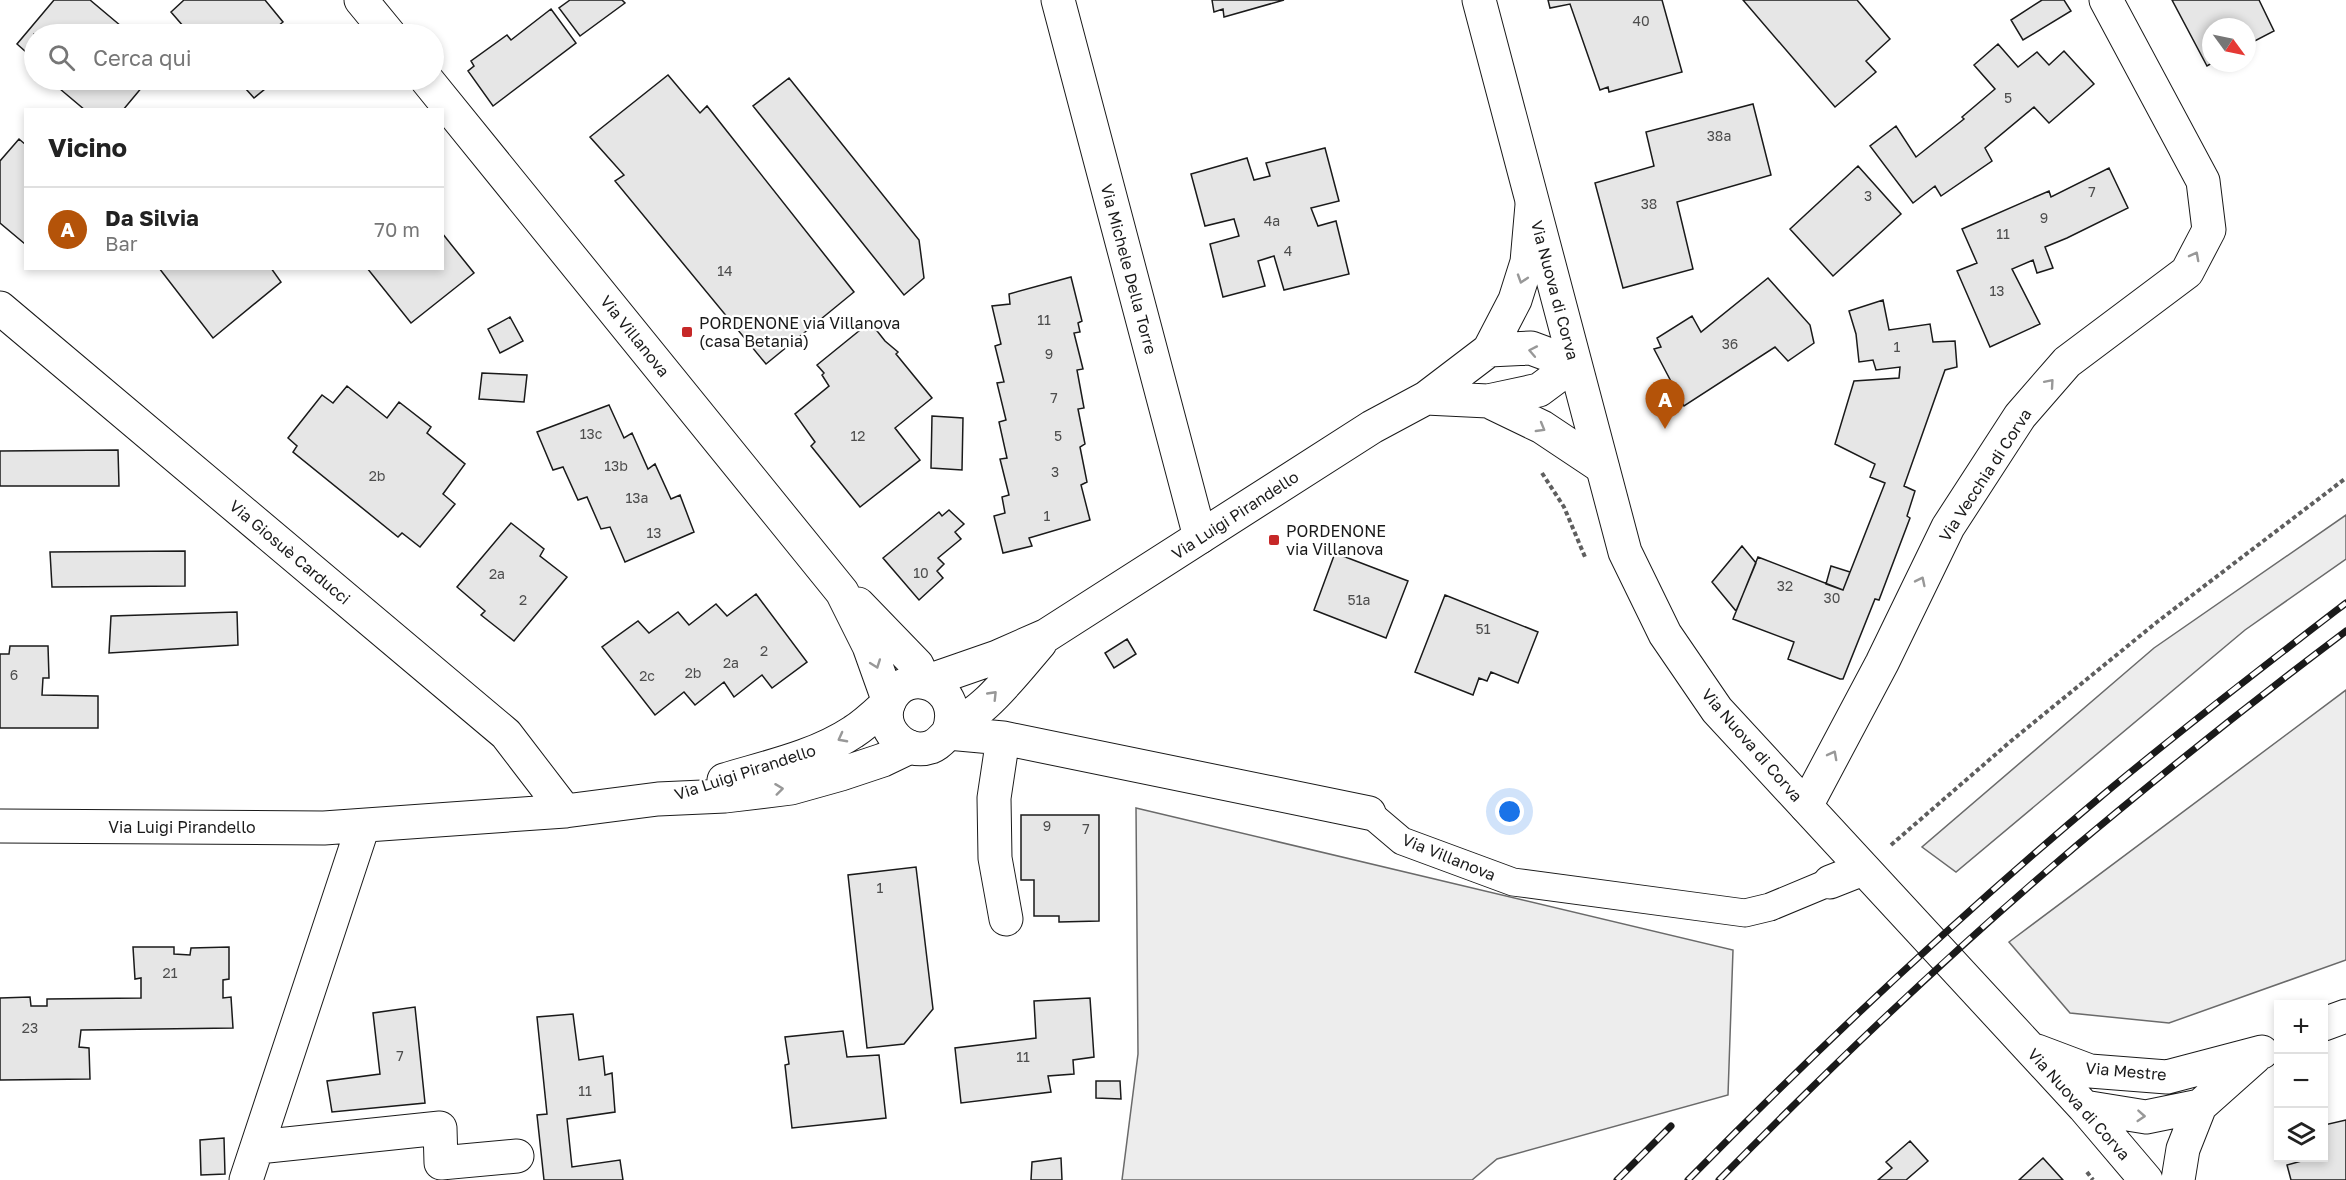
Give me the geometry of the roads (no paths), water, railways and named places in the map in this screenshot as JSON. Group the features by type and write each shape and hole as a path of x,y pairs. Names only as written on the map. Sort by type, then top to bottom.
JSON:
{"street":[{"path":"361,0 381,24"},
{"name":"Via Michele Della Torre","path":"1058,0 1200,537"},
{"name":"Via Nuova di Corva","path":"1479,0 1625,552 1665,634 1718,710 2084,1107 2146,1180"},
{"name":"Via Vecchia di Corva","path":"1806,806 1881,663 1948,527 2020,416 2067,362 2187,272 2209,230 2203,181 2106,0"},
{"name":"Via Villanova","path":"435,90 842,592 869,646 889,702"},
{"name":"Via Luigi Pirandello","path":"658,799 792,760 854,732 889,702 903,686 914,682 925,682 997,657 1047,635 1372,427 1426,398 1489,350 1515,300 1527,262 1532,200"},
{"name":"Via Giosuè Carducci","path":"0,308 506,734 565,812"},
{"path":"1489,350 1531,348 1574,364"},
{"path":"1426,398 1488,401 1539,390 1574,364"},
{"path":"1488,401 1542,428 1602,467"},
{"name":"Via Villanova","path":"842,592 866,610 917,665 925,682"},
{"name":"Via Luigi Pirandello","path":"0,826 324,828 565,812 658,799 725,796 791,788 862,767 910,747 920,749 931,747 985,704 1047,635"},
{"path":"925,682 944,692 950,702 952,723 948,733"},
{"path":"889,702 886,714 887,724 900,743 910,747"},
{"name":"Via Villanova","path":"948,733 1003,738 1369,813 1402,841 1513,882 1745,913 1770,908 1830,882"},
{"path":"1003,738 994,798 995,858 1006,919"},
{"path":"246,1180 363,826"},
{"path":"1830,882 1863,869"},
{"path":"2328,1023 2346,1016"},
{"name":"Via Mestre","path":"2028,1047 2090,1071 2167,1077 2270,1047"},
{"name":"Via Mestre","path":"2200,1106 2270,1047"},
{"path":"2084,1107 2146,1118 2200,1106"},
{"path":"2178,1180 2183,1149 2200,1106"},
{"path":"258,1147 440,1128 441,1163 517,1156"}],"railway":[{"path":"1688,1180 1840,1031 2050,840 2134,769 2346,603"},
{"path":"1719,1180 1864,1037 2014,899 2174,765 2346,631"},
{"path":"1617,1180 1671,1126"}],"place":[{"name":"PORDENONE via Villanova (casa Betania)","path":"687,332"},
{"name":"Da Silvia","path":"1665,429"},
{"name":"PORDENONE via Villanova","path":"1274,540"}]}
